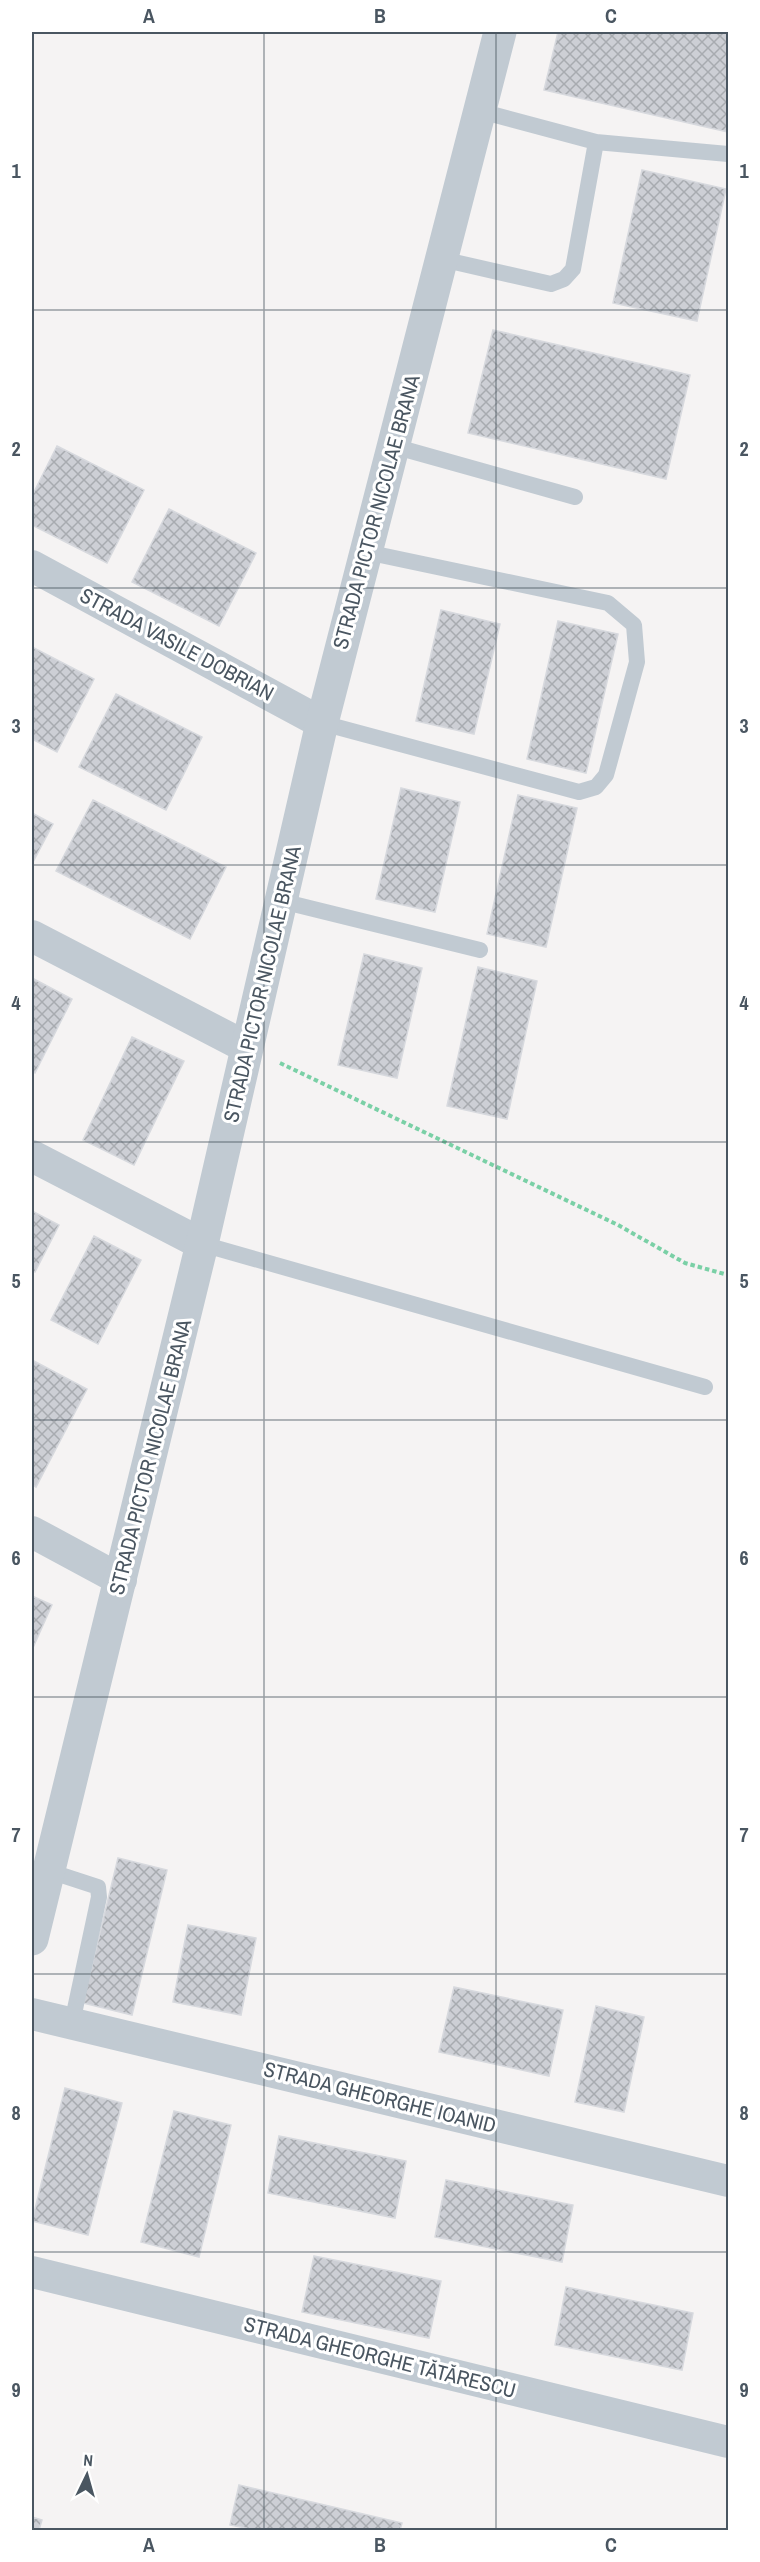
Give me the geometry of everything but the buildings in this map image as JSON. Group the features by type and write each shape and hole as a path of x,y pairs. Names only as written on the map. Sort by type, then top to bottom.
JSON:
{"street":[{"name":"STRADA PICTOR NICOLAE BRANA","path":"32,1939 40,1866 121,1580 322,723 500,32"},
{"name":"STRADA VASILE DOBRIAN","path":"32,566 322,723"},
{"path":"32,936 246,1047"},
{"path":"32,1156 201,1244"},
{"path":"32,1532 121,1580"},
{"name":"STRADA GHEORGHE IOANID","path":"32,2014 729,2181"},
{"name":"STRADA GHEORGHE TĂTĂRESCU","path":"32,2272 729,2442"}],"lane":[{"path":"480,111 596,142 729,154"},
{"path":"441,259 551,284 564,279 573,269 596,142"},
{"path":"393,446 575,497"},
{"path":"322,723 579,792 596,787 606,775 637,662 634,625 608,603 366,552"},
{"path":"281,901 480,950"},
{"path":"201,1244 705,1387"},
{"path":"40,1866 98,1887 99,1897 72,2023"}],"path":[{"path":"246,1047 608,1220 685,1263 729,1275"}]}
